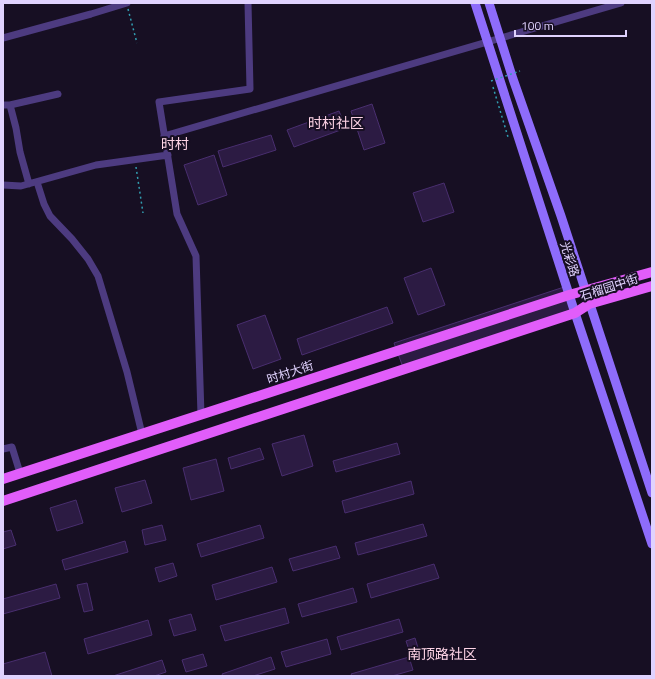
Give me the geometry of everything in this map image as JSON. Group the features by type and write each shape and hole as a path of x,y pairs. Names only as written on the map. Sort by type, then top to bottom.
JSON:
{"main road":[{"name":"光彩路","path":"475,3 569,295 652,544"},
{"name":"光彩路","path":"488,3 561,216 652,493"},
{"name":"石榴园中街","path":"585,291 652,272"},
{"name":"石榴园中街","path":"575,313 590,304 652,286"},
{"name":"时村大街","path":"3,479 585,291"},
{"path":"3,501 575,313"}],"street":[{"path":"3,38 127,3"},
{"path":"201,415 196,256 177,214 159,102 250,89 248,3"},
{"path":"164,136 621,3"},
{"path":"29,184 20,152 16,128 7,105 58,94"},
{"path":"3,185 21,186 96,165 168,155"},
{"path":"37,182 44,204 50,216 72,239 88,259 98,276 127,372 142,434"},
{"path":"3,449 12,447 20,473"}],"path":[{"path":"127,3 137,43"},
{"path":"491,81 520,71"},
{"path":"493,88 508,137"},
{"path":"134,160 143,213"}],"building":[{"path":"372,104 385,143 364,150 351,111"},
{"path":"339,111 346,128 294,147 287,130"},
{"path":"271,135 276,150 223,167 218,151"},
{"path":"214,155 227,195 198,205 184,165"},
{"path":"444,183 454,212 423,222 413,193"},
{"path":"431,268 445,305 418,315 404,278"},
{"path":"564,287 573,315 404,370 394,343"},
{"path":"387,307 393,323 302,355 297,339"},
{"path":"265,315 281,359 253,369 237,325"},
{"path":"304,435 313,466 282,476 272,444"},
{"path":"397,443 400,454 336,472 333,461"},
{"path":"260,448 264,459 231,469 228,458"},
{"path":"216,459 224,491 191,500 183,468"},
{"path":"145,480 152,503 122,512 115,488"},
{"path":"411,481 414,494 345,513 342,501"},
{"path":"76,500 83,523 57,531 50,508"},
{"path":"423,524 427,536 358,555 355,543"},
{"path":"162,525 166,540 145,545 142,530"},
{"path":"260,525 264,538 201,557 197,544"},
{"path":"11,530 16,545 3,549 3,532"},
{"path":"125,541 128,552 65,570 62,560"},
{"path":"336,546 340,558 293,571 289,559"},
{"path":"173,563 177,576 159,582 155,568"},
{"path":"434,564 439,578 371,598 367,584"},
{"path":"272,567 277,582 216,600 212,585"},
{"path":"87,583 93,610 84,612 77,585"},
{"path":"56,584 60,598 3,614 3,599"},
{"path":"353,588 357,602 302,617 298,604"},
{"path":"285,608 289,623 225,641 220,626"},
{"path":"191,614 196,630 174,636 169,620"},
{"path":"399,619 403,632 341,650 337,637"},
{"path":"148,620 152,635 88,654 84,639"},
{"path":"415,638 419,651 410,653 406,641"},
{"path":"327,639 331,654 286,667 281,652"},
{"path":"45,652 52,676 3,676 3,664"},
{"path":"203,654 207,666 186,672 182,660"},
{"path":"271,657 275,669 253,676 223,676 222,674"},
{"path":"409,657 413,670 392,676 352,676 351,674"},
{"path":"162,660 166,672 154,676 113,676"}],"district":[{"name":"时村社区","path":"336,122"},
{"name":"时村","path":"175,143"},
{"name":"南顶路社区","path":"442,653"}]}
